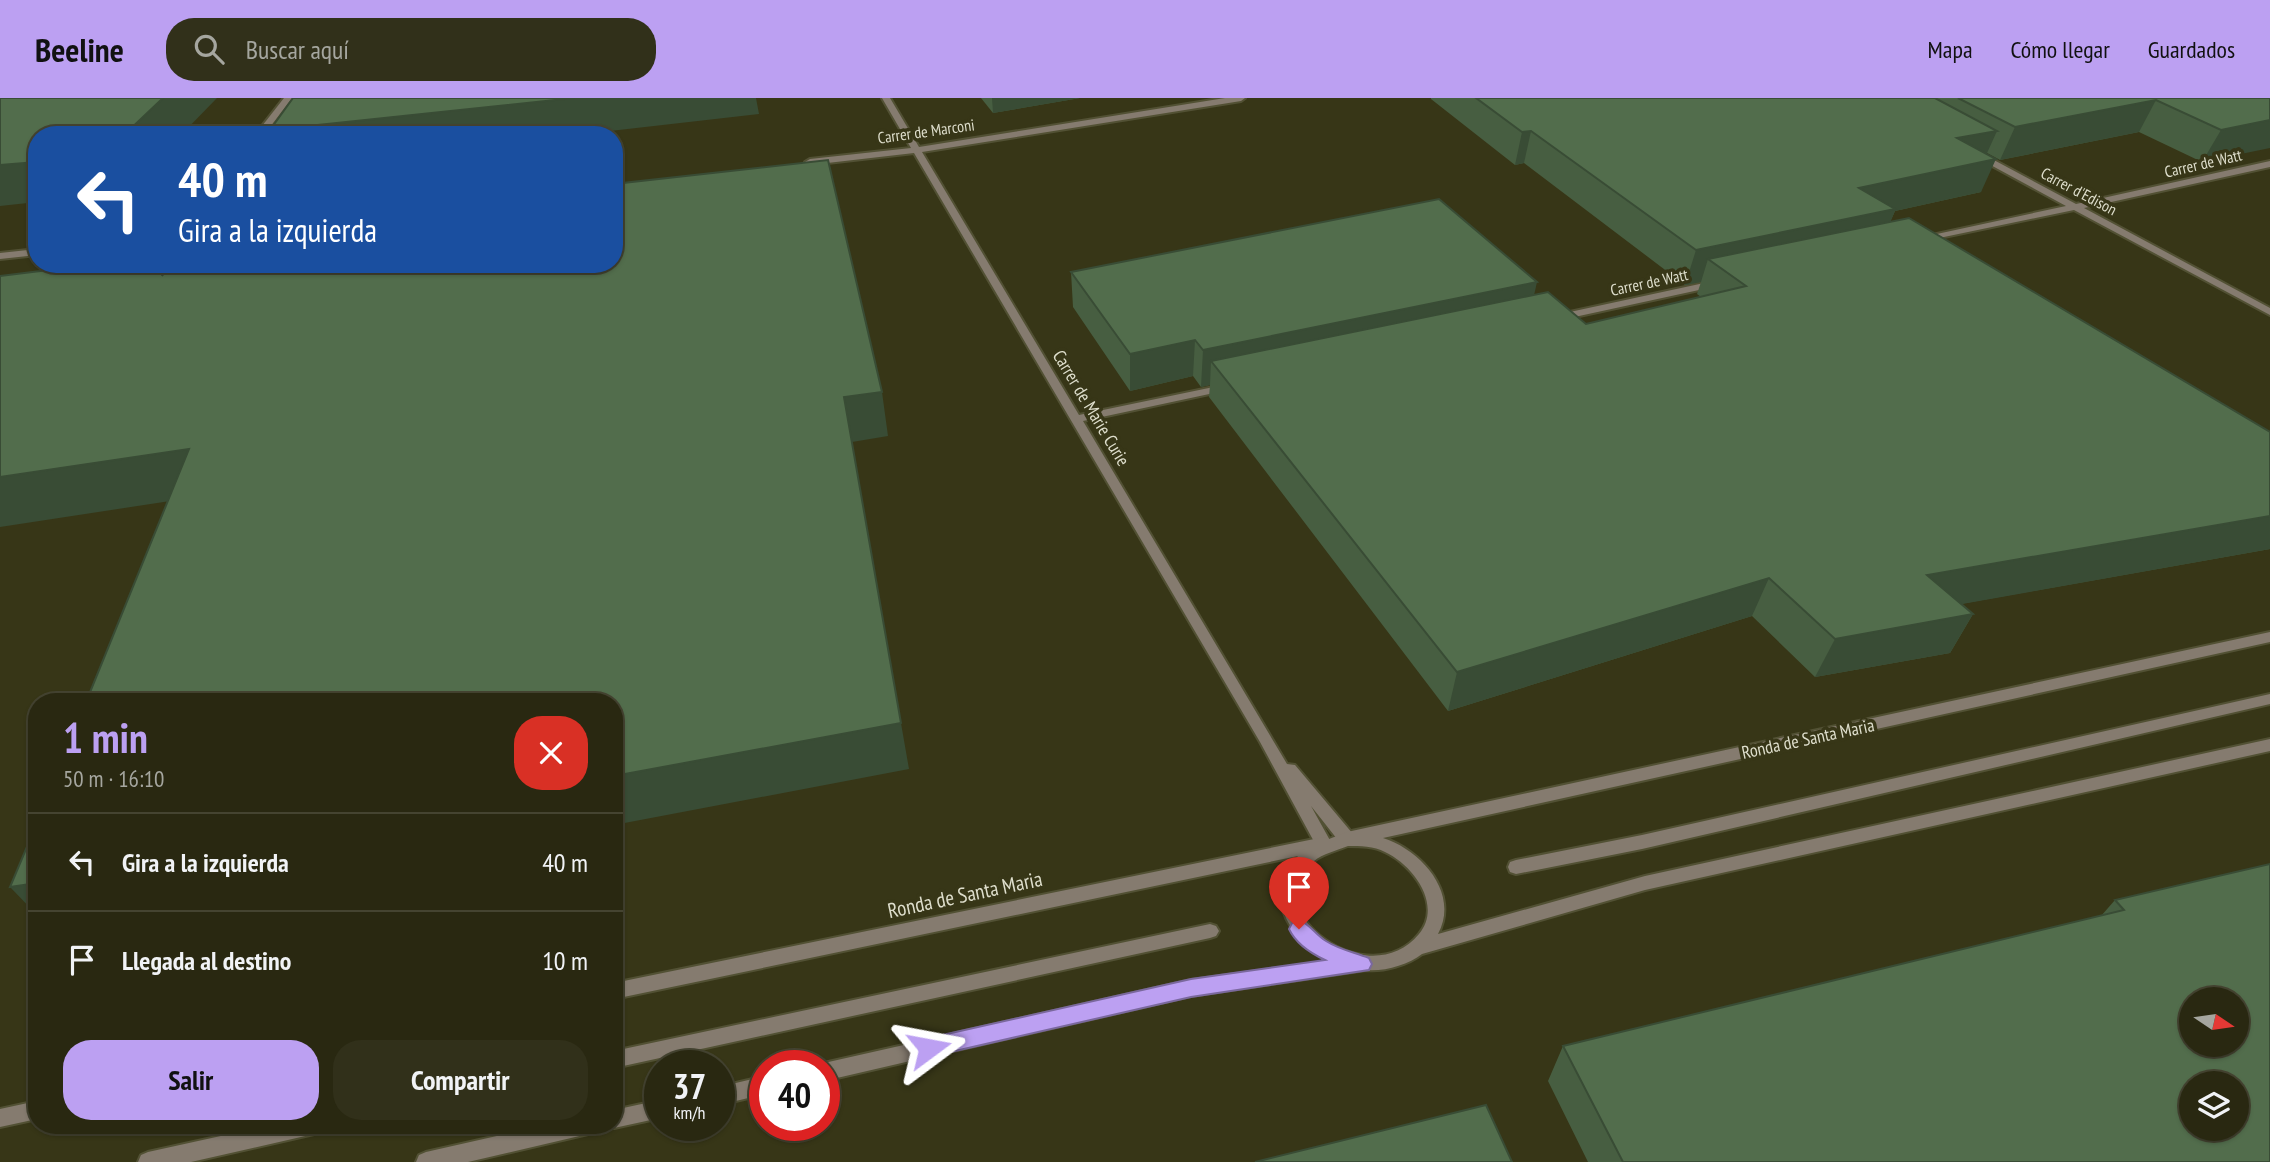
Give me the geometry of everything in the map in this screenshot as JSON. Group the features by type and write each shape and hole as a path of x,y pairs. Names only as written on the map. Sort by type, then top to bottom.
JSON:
{"street":[{"path":"266,126 288,98"},
{"name":"Carrer de Marie Curie","path":"886,98 1265,738 1324,844"},
{"name":"Carrer de Marconi","path":"793,164 915,150 1241,98"},
{"name":"Carrer d'Edison","path":"1969,150 2270,312"},
{"name":"Carrer de Watt","path":"1914,242 2270,164"},
{"path":"0,256 28,253"},
{"name":"Carrer de Watt","path":"1549,319 1724,282"},
{"path":"1075,419 1237,385"},
{"name":"Ronda de Santa Maria","path":"1347,839 2270,637"},
{"path":"1516,867 1642,842 2270,699"},
{"name":"Carrer de Marie Curie","path":"1265,738 1347,839"},
{"path":"840,1068 1191,988 1383,963 1403,957 1419,947 1645,883 2270,745"},
{"path":"1362,964 1338,957 1315,945 1299,929 1289,909 1287,888 1293,870 1306,854 1324,844 1347,839 1369,840 1391,847 1410,858 1425,874 1434,893 1437,912 1432,932 1419,947"},
{"name":"Ronda de Santa Maria","path":"623,988 1324,844"},
{"path":"623,1058 1210,931"},
{"path":"0,1118 28,1112"},
{"path":"623,1117 644,1112"},
{"path":"148,1162 274,1134"},
{"path":"426,1162 549,1134"}],"building":[{"path":"0,98 163,98 133,126 28,126 28,163 0,165"},
{"path":"293,98 574,98 308,126 273,126"},
{"path":"1476,98 1935,98 1997,131 1957,138 1996,159 1859,188 1895,209 1696,250 1531,131 1522,132"},
{"path":"1958,98 2270,98 2270,120 2221,130 2156,100 2015,127"},
{"path":"828,160 882,392 844,397 901,723 623,774 623,693 90,693 189,449 0,477 0,276 28,273 163,273 162,276 164,273 623,273 623,183"},
{"path":"1439,199 1537,282 1203,350 1195,340 1130,354 1071,272"},
{"path":"1909,218 2270,432 2270,516 1927,575 1973,614 1835,639 1769,578 1457,672 1211,361 1548,292 1586,324 1746,286 1708,259"},
{"path":"28,844 28,884 10,887"},
{"path":"2270,864 2270,1162 1623,1162 1563,1046 2124,910 2115,900"},
{"path":"1486,1105 1512,1162 1255,1162"}],"route":[{"path":"929,1048 1191,988 1362,964 1338,957 1315,945 1299,929"}]}
